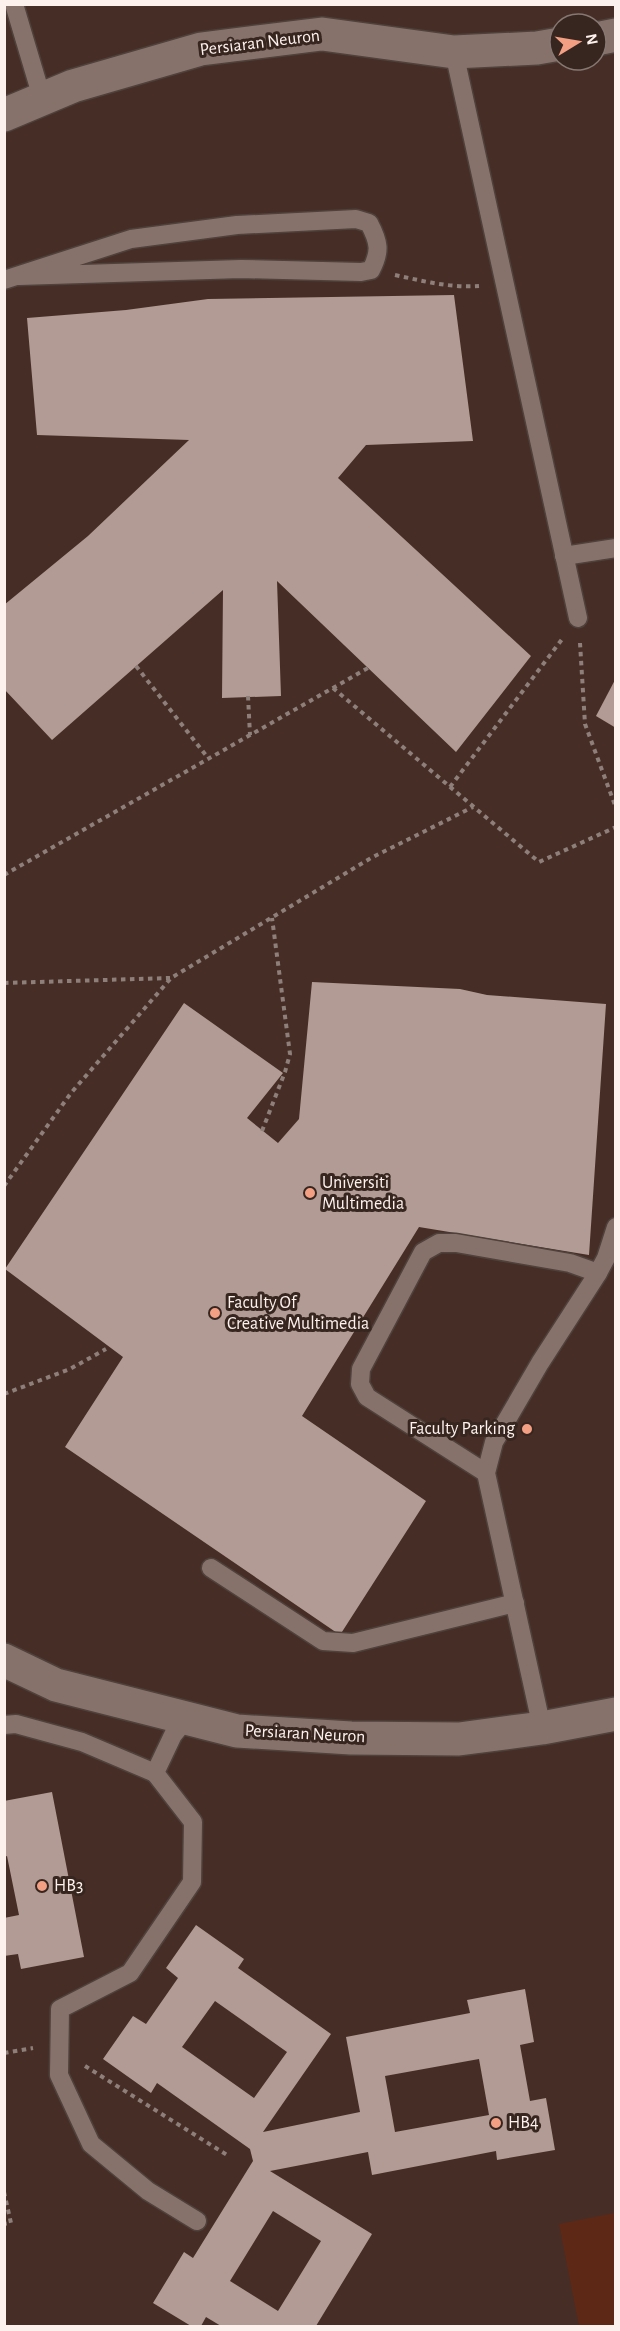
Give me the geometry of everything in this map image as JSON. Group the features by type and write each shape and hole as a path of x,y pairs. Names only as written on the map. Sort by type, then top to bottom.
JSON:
{"street":[{"name":"Persiaran Neuron","path":"4,116 73,86 201,49 322,34 454,52 548,46"},
{"name":"Persiaran Neuron","path":"4,1660 56,1685 237,1731 351,1738 459,1739 542,1728 615,1714"}],"lane":[{"path":"14,4 42,98"},
{"path":"454,52 578,618"},
{"path":"356,219 369,223 376,236 378,256 371,270 361,273 241,269 12,278 131,239 237,225 356,219"},
{"path":"564,556 615,548"},
{"path":"542,1728 486,1473 494,1442 540,1363 598,1273 606,1258 615,1227"},
{"path":"486,1473 367,1397 360,1384 361,1369 423,1252 439,1242 456,1242 570,1263 598,1273"},
{"path":"211,1568 323,1641 353,1643 515,1603"},
{"path":"155,1773 173,1735 186,1719"},
{"path":"4,1725 16,1724 82,1742 155,1773 193,1822 192,1882 129,1973 60,2009 59,2075 91,2144 148,2191 196,2221"}],"path":[{"path":"371,270 428,284 460,287 504,283"},
{"path":"450,786 578,618"},
{"path":"578,618 585,724 615,808"},
{"path":"136,666 208,758"},
{"path":"4,875 368,668"},
{"path":"333,688 538,862 615,827"},
{"path":"248,696 250,735"},
{"path":"4,1186 71,1093 171,978 371,858 473,807"},
{"path":"262,1131 290,1054 272,918"},
{"path":"4,983 171,978"},
{"path":"4,1394 70,1369 106,1349"},
{"path":"4,2053 51,2045 227,2155"},
{"path":"4,2192 10,2223 4,2224"}],"shaded area":[{"name":"Universiti Multimedia","path":"5,5 615,5 615,2326 5,2326"},
{"path":"615,2213 615,2326 579,2326 559,2224"}],"building":[{"path":"454,295 473,441 366,445 338,478 531,656 456,752 277,581 281,696 222,698 223,590 52,740 4,689 4,605 88,536 189,440 37,435 27,318 126,310 208,299"},
{"path":"616,678 616,728 596,716"},
{"name":"Faculty Of Creative Multimedia","path":"312,982 460,989 487,995 606,1004 589,1255 419,1227 302,1416 426,1501 340,1635 65,1447 123,1357 5,1269 184,1003 283,1073 247,1118 278,1143 299,1119"},
{"name":"HB3","path":"52,1792 84,1957 21,1969 18,1954 4,1956 4,1918 19,1915 7,1856 4,1857 4,1801"},
{"name":"HB4","path":"196,1925 244,1959 238,1968 331,2034 263,2132 360,2112 346,2037 470,2013 467,2000 525,1989 534,2042 520,2045 530,2101 546,2098 555,2150 497,2160 496,2151 372,2175 368,2152 270,2171 372,2234 316,2326 221,2326 206,2317 201,2326 191,2326 153,2303 184,2252 193,2258 253,2161 250,2149 157,2083 151,2093 103,2059 133,2016 146,2024 178,1978 166,1968","holes":["215,2001 287,2052 254,2098 182,2047","479,2059 489,2115 395,2132 385,2076","273,2211 321,2241 278,2311 230,2281"]}],"place":[{"name":"Universiti Multimedia","path":"310,1193"},
{"name":"Faculty Of Creative Multimedia","path":"215,1313"},
{"name":"Faculty Parking","path":"527,1429"},
{"name":"HB3","path":"42,1886"},
{"name":"HB4","path":"496,2123"}]}
